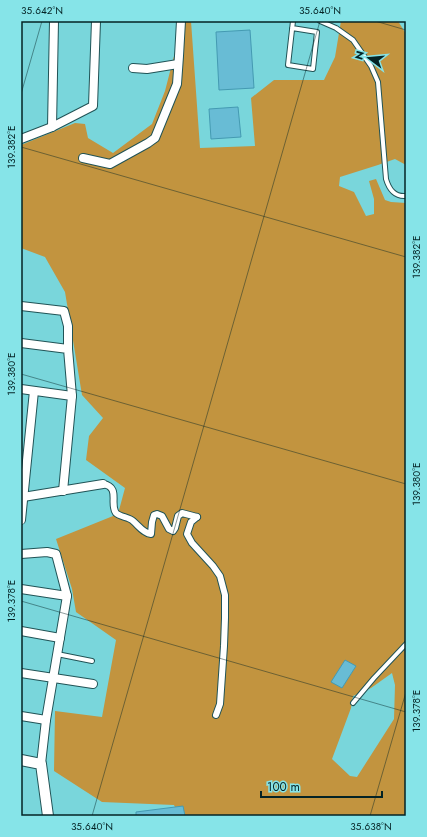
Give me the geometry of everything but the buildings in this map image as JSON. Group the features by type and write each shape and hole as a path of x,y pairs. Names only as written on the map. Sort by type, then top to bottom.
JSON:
{"street":[{"path":"52,127 54,21"},
{"path":"21,139 52,127 93,106 96,21"},
{"path":"83,158 110,164 155,138 177,84 181,21"},
{"path":"133,68 147,69 178,64"},
{"path":"21,306 64,310 68,326 68,348 72,396 63,491"},
{"path":"21,343 68,348"},
{"path":"21,390 72,396"},
{"path":"21,520 24,469 34,391"},
{"path":"23,497 104,484 108,485 114,493 115,510 117,514 133,520 138,527 147,534 151,534 152,522 154,515 156,514 162,516 169,529 173,531 176,528 178,516 182,513 197,517 191,522 187,534 192,543 220,576 225,595 224,646 220,704 216,715"},
{"path":"21,554 47,552 56,554 66,596 46,720 41,764 48,816"},
{"path":"21,589 66,596"},
{"path":"21,631 60,638"},
{"path":"21,673 94,684"},
{"path":"21,716 46,720"},
{"path":"21,760 41,764"}],"lane":[{"path":"292,28 317,32 313,69 288,65 292,28 293,21"},
{"path":"320,21 336,28 353,40 371,66 378,82 386,179 389,188 395,194 406,196"},
{"path":"353,703 406,644"},
{"path":"57,654 92,661"}],"shaded area":[{"path":"183,21 191,21 200,148 255,146 251,98 274,80 324,80 335,57 341,21 398,21 406,34 406,165 395,159 340,177 339,186 354,192 366,216 374,214 374,199 369,181 376,179 385,200 406,203 406,816 179,816 174,805 102,802 54,771 55,711 102,717 116,640 76,612 72,589 56,539 118,514 125,488 86,460 89,436 103,418 82,395 65,292 45,257 21,248 21,145 75,123 85,124 88,138 113,153 152,124 165,91","holes":["392,673 395,685 394,719 357,777 350,776 332,759 351,708 353,696 371,688"]}]}
